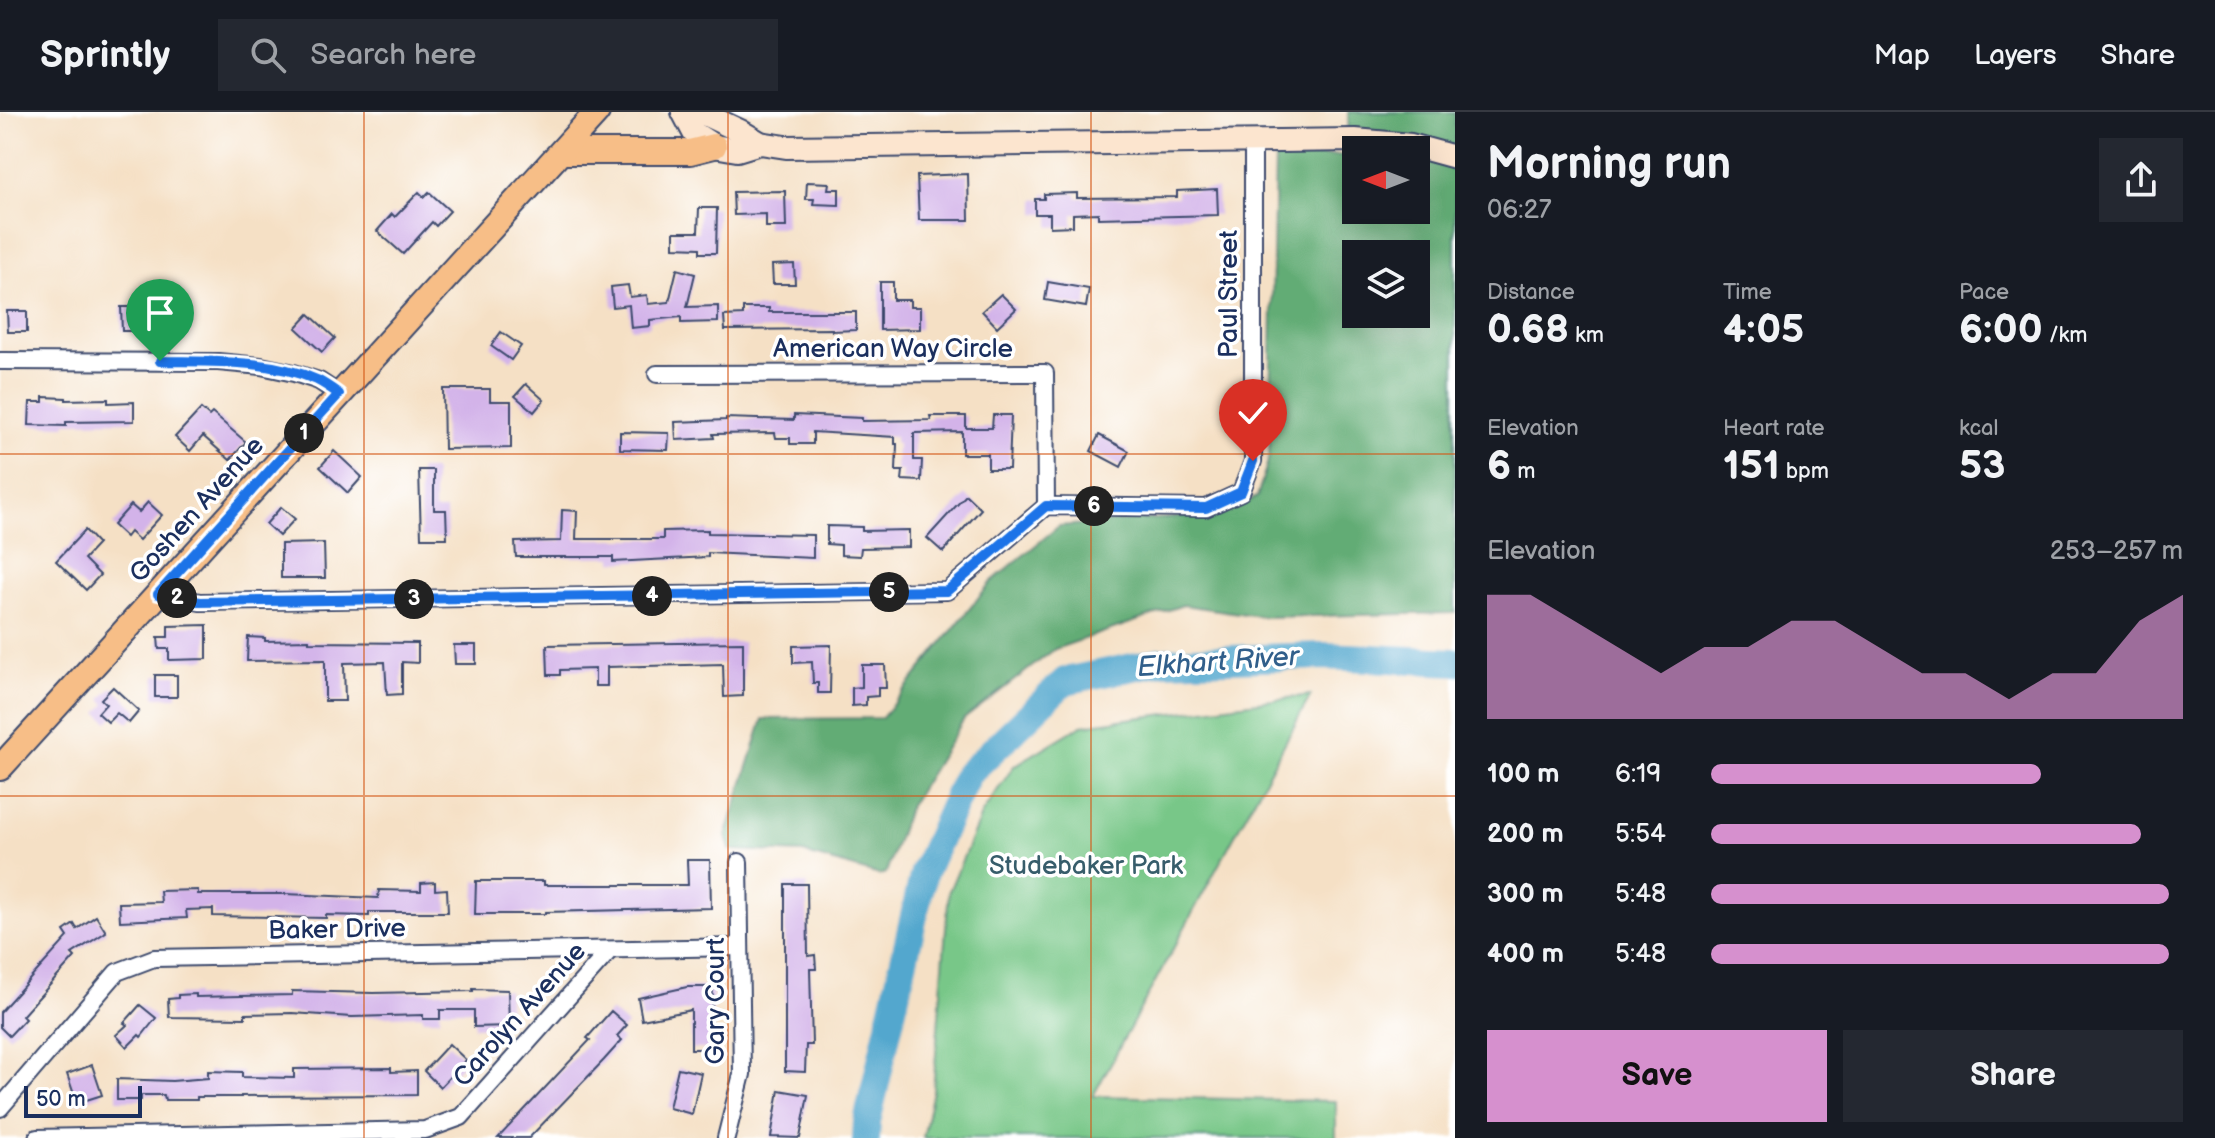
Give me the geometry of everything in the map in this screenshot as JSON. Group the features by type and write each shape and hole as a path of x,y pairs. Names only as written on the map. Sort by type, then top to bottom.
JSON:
{"main road":[{"name":"Goshen Avenue","path":"0,768 597,112"},
{"path":"562,152 690,152 714,146"}],"street":[{"path":"683,112 694,133 714,146 737,150 760,143"},
{"path":"700,112 760,143 786,147 1383,141 1455,157"},
{"name":"Paul Street","path":"1046,506 1206,508 1241,492 1253,461 1253,142"},
{"path":"0,361 218,362 261,366 319,381 339,394"},
{"name":"American Way Circle","path":"657,374 1045,373 1046,506"},
{"path":"158,594 200,602 947,591 1046,506"},
{"name":"Gary Court","path":"726,1138 742,1074 739,862"},
{"name":"Baker Drive","path":"0,1108 117,972 154,958 740,947"},
{"name":"Carolyn Avenue","path":"37,1138 425,1130 461,1117 610,950"}],"green space":[{"path":"1348,112 1455,112 1455,613 1266,617 1183,605 1055,649 964,719 908,809 886,873 879,875 803,853 730,850 726,836 763,719 882,718 991,582 1059,526 1221,514 1257,497 1269,457 1275,157 1342,155 1342,224 1430,224 1430,136 1349,136"},
{"name":"Studebaker Park","path":"1311,695 1093,1096 1336,1101 1336,1138 923,1138 933,1091 949,891 982,813 1014,766 1082,725"}],"building":[{"path":"968,174 969,220 919,220 917,176"},
{"path":"807,182 829,183 828,189 839,189 839,205 813,204 814,199 806,199"},
{"path":"1217,189 1218,215 1098,218 1098,213 1073,214 1073,226 1050,227 1050,214 1035,214 1035,199 1044,199 1044,194 1077,193 1077,198 1177,197 1177,191"},
{"path":"785,191 786,227 766,227 766,214 734,215 733,192"},
{"path":"419,192 424,197 429,192 450,211 436,226 432,222 403,254 377,231"},
{"path":"699,208 717,208 716,253 700,253 700,248 674,247 674,232 698,232"},
{"path":"794,264 795,284 773,284 772,265"},
{"path":"677,269 695,274 687,307 718,306 718,322 681,323 681,317 650,320 650,326 631,328 629,305 613,307 611,287 628,285 630,297 647,295 648,304 669,302"},
{"path":"880,282 893,282 893,300 910,300 910,307 920,307 920,329 880,330"},
{"path":"1048,282 1089,289 1086,307 1045,300"},
{"path":"1001,294 1016,309 997,327 982,311"},
{"path":"121,307 161,307 162,335 122,331"},
{"path":"743,308 769,308 769,312 856,312 856,330 725,330 724,316 743,315"},
{"path":"7,311 27,311 27,332 8,332"},
{"path":"309,314 335,338 322,352 296,328"},
{"path":"501,332 521,346 511,360 491,346"},
{"path":"526,384 544,400 534,412 515,396"},
{"path":"443,389 490,389 490,401 511,401 511,448 444,449"},
{"path":"43,397 108,399 108,403 134,402 134,421 66,422 66,426 29,425 30,402 43,402"},
{"path":"201,409 209,416 212,413 246,442 230,460 203,436 190,451 175,437"},
{"path":"794,415 862,418 862,421 966,416 966,428 992,428 993,415 1011,415 1009,469 988,469 988,454 962,454 962,432 914,433 914,460 922,460 921,481 902,480 903,471 896,471 895,437 813,432 813,444 790,444 790,438 776,438 775,433 713,434 714,438 676,440 675,422 726,418 794,420"},
{"path":"620,432 669,433 668,450 620,449"},
{"path":"1099,435 1129,451 1121,467 1091,451"},
{"path":"334,451 362,477 348,493 320,467"},
{"path":"419,470 434,470 434,510 446,510 447,538 421,538"},
{"path":"966,495 981,509 943,552 927,538"},
{"path":"148,502 162,515 139,540 130,532 126,537 113,525 131,505 139,512"},
{"path":"281,507 295,519 279,536 266,524"},
{"path":"562,510 577,511 576,539 663,539 663,531 708,530 708,533 813,535 813,558 708,553 708,557 613,562 613,557 516,557 515,542 561,541"},
{"path":"827,526 862,527 862,531 909,530 909,547 861,548 860,556 841,555 841,545 827,544"},
{"path":"85,530 98,544 84,559 100,575 86,590 56,561"},
{"path":"324,543 325,578 281,578 281,544"},
{"path":"207,625 207,659 169,660 169,649 159,649 158,637 168,637 168,626"},
{"path":"248,637 265,638 265,641 418,643 418,663 402,662 402,694 387,695 385,662 344,663 345,701 325,701 325,660 247,661"},
{"path":"743,642 743,696 724,697 723,664 607,667 607,686 595,686 595,669 560,670 560,675 548,675 547,645"},
{"path":"454,645 476,645 476,664 455,664"},
{"path":"831,645 830,693 818,693 818,683 813,683 812,662 793,663 793,646"},
{"path":"862,665 885,665 886,688 878,688 878,696 866,697 866,705 852,706 852,688 862,687"},
{"path":"155,675 177,675 177,697 155,697"},
{"path":"113,687 139,711 129,723 117,713 108,722 98,713 106,704 101,699"},
{"path":"687,860 710,860 711,908 475,914 476,881 544,881 544,885 688,885"},
{"path":"435,882 435,890 447,889 448,912 369,912 369,916 326,915 326,918 213,916 213,909 186,910 187,918 120,921 119,903 161,902 160,891 378,898 379,890 421,891 421,883"},
{"path":"785,884 807,884 808,956 815,955 816,969 810,969 812,1045 806,1045 805,1072 785,1071"},
{"path":"96,916 106,932 72,954 75,957 22,1016 25,1019 9,1036 0,1027 0,1012 68,937 64,931 74,924 77,929"},
{"path":"687,987 713,987 710,1049 691,1049 691,1010 642,1020 638,998"},
{"path":"508,990 509,1026 474,1027 474,1010 440,1010 440,1019 423,1019 423,1015 352,1017 292,1013 245,1014 245,1018 169,1017 168,999 178,998 178,995"},
{"path":"140,1005 156,1018 141,1037 139,1035 127,1047 116,1035"},
{"path":"611,1011 627,1025 617,1036 622,1040 529,1138 498,1138 590,1040 587,1038"},
{"path":"449,1044 466,1060 440,1087 424,1071"},
{"path":"92,1065 102,1095 77,1103 67,1074"},
{"path":"391,1068 391,1072 417,1071 417,1095 241,1096 165,1100 164,1095 141,1095 141,1100 117,1100 117,1079 172,1081 208,1078 208,1071 242,1072 242,1077 294,1078 294,1069"},
{"path":"678,1068 701,1073 692,1114 669,1108"},
{"path":"779,1090 808,1095 800,1138 771,1137"}],"waterway":[{"name":"Elkhart River","path":"866,1138 867,1122 924,872 967,775 1065,681 1162,661 1324,656 1455,662"}],"route":[{"path":"160,361 261,366 319,381 339,394 158,594 200,602 947,591 1046,506 1206,508 1241,492 1253,461"}]}
